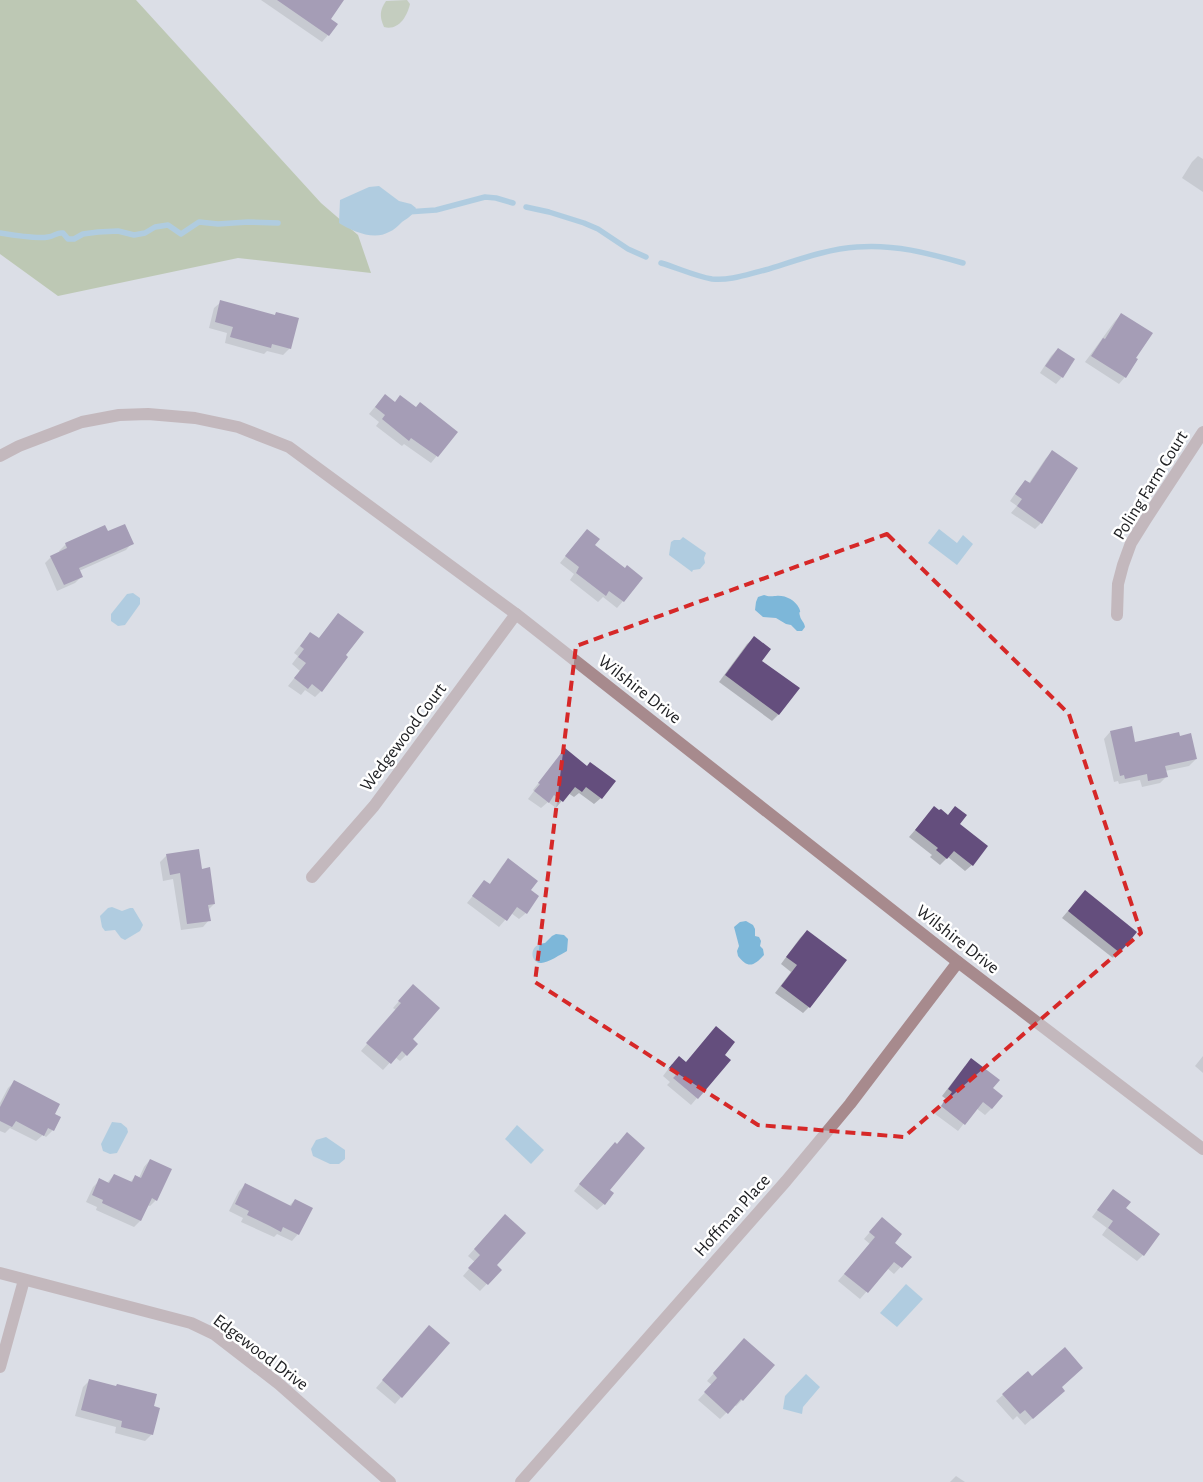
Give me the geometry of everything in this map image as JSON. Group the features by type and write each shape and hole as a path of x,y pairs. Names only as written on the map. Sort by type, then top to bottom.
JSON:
{"street":[{"name":"Wilshire Drive","path":"0,456 19,446 82,422 119,415 148,414 195,418 238,427 289,447 516,614 958,962 1203,1149"},
{"name":"Poling Farm Court","path":"1117,615 1118,584 1131,543 1203,432"},
{"name":"Wedgewood Court","path":"312,877 374,806 516,614"},
{"name":"Hoffman Place","path":"520,1482 786,1181 850,1104 958,962"},
{"name":"Edgewood Drive","path":"0,1273 191,1324 214,1334 279,1384 390,1482"},
{"path":"0,1367 24,1280"}],"highlighted area":[{"path":"887,534 1069,714 1141,933 904,1137 758,1125 535,982 576,646"}],"green space":[{"path":"0,0 136,0 321,203 358,235 371,273 238,258 58,296 0,254"},
{"path":"407,0 410,4 407,14 401,22 394,27 384,27 381,13 386,1"}],"water":[{"path":"379,186 399,201 411,204 416,208 411,215 393,230 377,236 357,232 339,223 340,200 369,187"},
{"path":"939,529 957,543 963,535 973,544 957,565 928,543"},
{"path":"683,537 706,553 705,563 700,569 693,570 692,572 669,555 671,542 680,540"},
{"path":"133,593 140,598 140,604 125,625 118,626 111,621 111,614 127,594"},
{"path":"764,595 783,596 795,603 800,611 800,618 805,625 802,631 797,631 791,625 776,618 763,617 755,610 758,597"},
{"path":"112,907 122,911 133,908 143,925 140,931 125,940 115,930 105,931 102,927 100,916 108,908"},
{"path":"746,921 753,925 755,936 759,937 761,941 760,946 763,949 764,955 754,964 745,963 738,956 737,951 739,946 734,927 740,922"},
{"path":"556,934 564,935 568,939 567,951 547,962 537,962 533,957 533,950"},
{"path":"112,1122 121,1123 127,1128 128,1132 117,1153 110,1154 103,1151 101,1144"},
{"path":"517,1125 544,1150 531,1164 505,1139"},
{"path":"326,1137 345,1150 345,1159 339,1164 330,1164 313,1156 311,1149 316,1140"},
{"path":"906,1284 923,1299 897,1327 880,1313"},
{"path":"806,1374 820,1387 803,1407 802,1414 783,1409 785,1396"}],"building":[{"path":"277,0 344,0 331,19 338,24 329,36"},
{"path":"220,300 275,315 276,312 299,318 291,349 272,344 271,348 230,337 233,327 215,322"},
{"path":"1121,313 1153,333 1136,358 1138,359 1126,378 1091,356 1103,338 1105,339"},
{"path":"1058,348 1075,359 1063,378 1045,366"},
{"path":"385,394 395,402 400,395 416,407 420,402 458,432 438,457 411,438 409,441 382,419 385,415 375,407"},
{"path":"1052,450 1078,468 1042,524 1017,506 1022,499 1015,494 1025,480 1030,483"},
{"path":"125,524 134,544 79,568 83,577 64,585 50,556 67,548 65,543 105,525 108,531"},
{"path":"587,529 600,539 595,545 625,568 627,565 643,578 624,602 609,591 606,596 576,573 579,567 565,556"},
{"path":"338,613 364,632 346,655 348,657 322,692 312,684 308,689 294,678 306,663 298,657 304,649 300,646 310,632 319,638"},
{"path":"754,636 771,649 762,661 800,688 779,715 725,675"},
{"path":"1132,726 1135,742 1179,732 1180,736 1191,733 1197,759 1165,766 1168,777 1148,781 1147,774 1125,779 1124,775 1120,776 1110,731"},
{"path":"565,748 587,766 590,762 616,781 602,799 586,787 582,792 575,787 563,802 554,795 549,803 534,791"},
{"path":"934,806 948,815 955,806 967,815 960,824 988,846 973,866 954,851 947,859 936,850 938,848 915,830"},
{"path":"199,849 202,869 210,867 215,904 208,905 211,921 187,924 180,873 170,875 166,854"},
{"path":"508,858 538,881 531,890 539,896 527,914 517,907 507,921 472,896 484,880 490,884"},
{"path":"1085,890 1137,932 1120,953 1068,911"},
{"path":"807,930 847,960 810,1008 781,986 797,965 786,957"},
{"path":"413,984 440,1008 413,1039 418,1044 407,1056 402,1051 391,1064 366,1043 401,1003 398,1001"},
{"path":"716,1026 735,1042 725,1055 731,1060 698,1099 673,1078 676,1075 668,1069 679,1056 686,1062"},
{"path":"971,1058 1000,1080 993,1088 1003,1096 992,1109 983,1102 965,1125 941,1106 952,1092 948,1089"},
{"path":"14,1080 60,1104 55,1114 61,1117 54,1131 48,1128 44,1136 16,1121 12,1127 0,1121 0,1107"},
{"path":"627,1132 645,1148 610,1190 614,1193 605,1205 579,1184 615,1142 617,1144"},
{"path":"150,1159 172,1169 157,1201 152,1198 141,1221 102,1203 103,1200 92,1195 99,1178 109,1183 114,1174 132,1182 135,1175 141,1178"},
{"path":"245,1183 291,1206 295,1199 313,1208 299,1235 283,1227 281,1232 247,1215 249,1211 235,1204"},
{"path":"1113,1189 1131,1202 1126,1208 1160,1234 1144,1256 1108,1228 1113,1221 1097,1210"},
{"path":"505,1214 526,1233 497,1265 502,1270 488,1285 468,1268 480,1255 474,1249"},
{"path":"882,1217 902,1234 895,1243 912,1257 902,1268 894,1262 868,1293 844,1274 875,1237 869,1232"},
{"path":"429,1325 450,1343 402,1398 382,1380"},
{"path":"744,1338 775,1365 743,1401 741,1399 728,1414 704,1392 717,1378 713,1373"},
{"path":"1065,1347 1083,1368 1062,1387 1065,1391 1033,1419 1025,1410 1020,1414 1002,1394 1028,1371 1032,1376"},
{"path":"89,1379 157,1394 154,1406 160,1408 153,1435 121,1427 122,1421 81,1410"}],"waterway":[{"path":"407,212 436,210 485,197 513,203"},
{"path":"526,207 584,223 598,229 628,249 646,257"},
{"path":"0,233 38,238 63,233 68,239 74,239 83,234 98,232 118,231 134,235 145,233 155,227 168,225 181,234 199,222 218,224 278,223"},
{"path":"661,263 706,278 725,279 739,277 834,250 871,246 911,250 963,263"}]}
